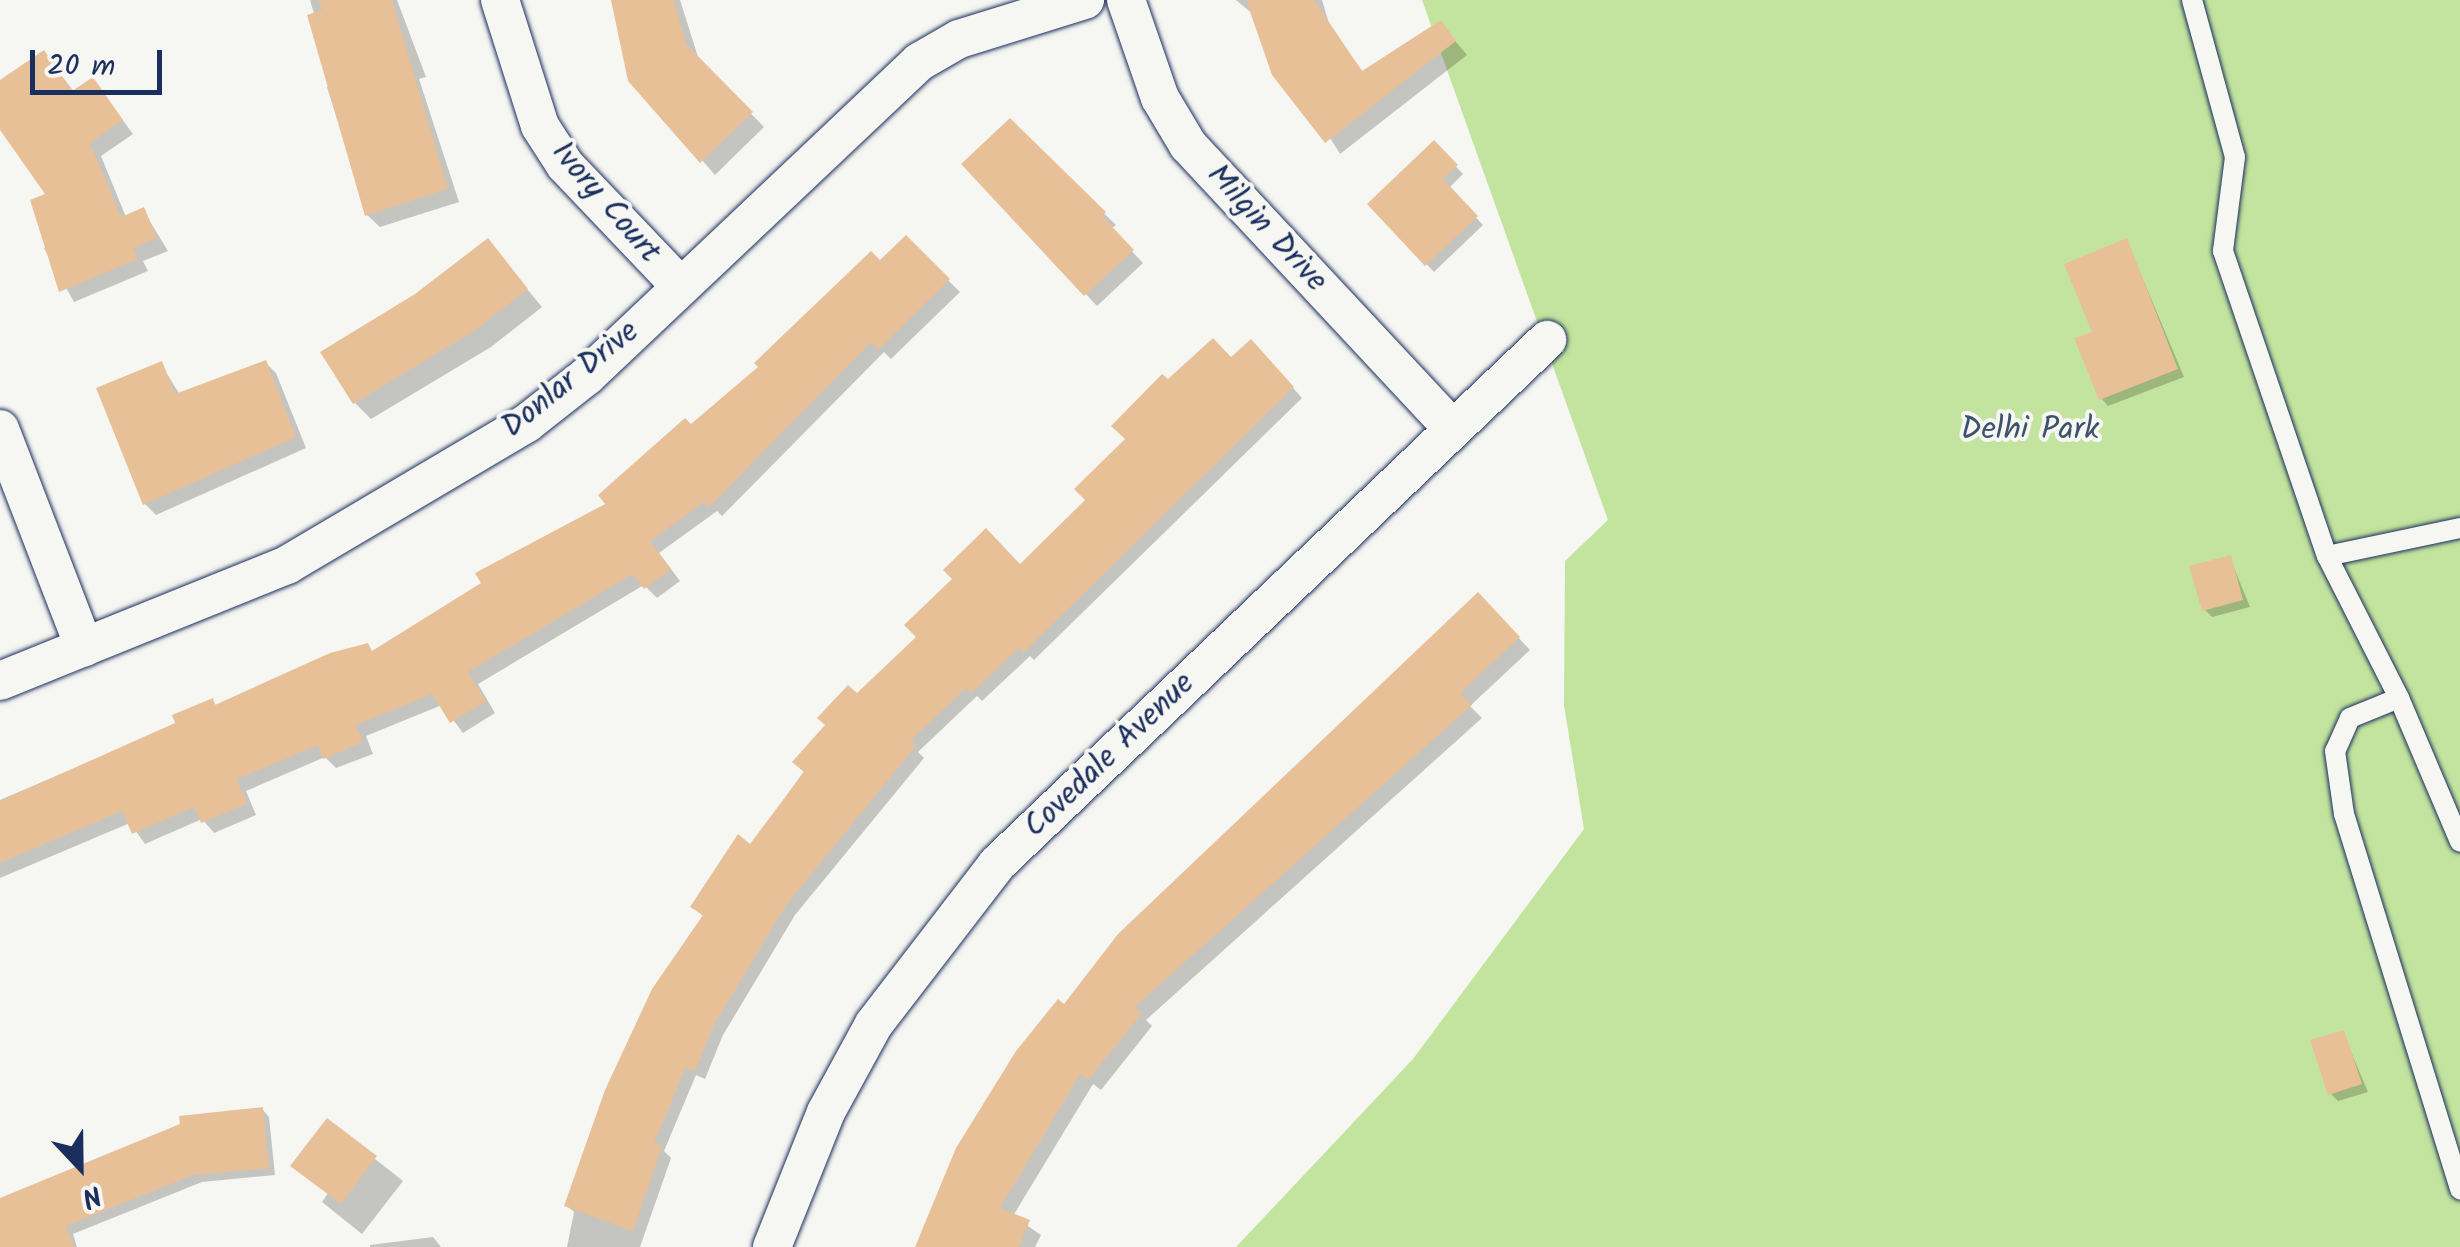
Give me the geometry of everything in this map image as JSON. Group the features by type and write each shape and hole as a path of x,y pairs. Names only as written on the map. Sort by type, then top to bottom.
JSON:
{"street":[{"name":"Ivory Court","path":"500,0 540,126 564,164 680,288"},
{"name":"Donlar Drive","path":"0,680 287,565 527,423 680,288 919,62 958,39 1085,0"},
{"name":"Milgin Drive","path":"1126,0 1160,98 1188,146 1453,429"},
{"name":"Covedale Avenue","path":"772,1247 826,1112 874,1024 932,941 997,864 1547,340"},
{"path":"0,429 84,647"}],"lane":[{"path":"2192,0 2235,158 2223,251 2326,556 2399,698 2460,842"},
{"path":"2326,556 2460,528"},
{"path":"2399,698 2350,718 2335,751 2344,814 2460,1190"}],"green space":[{"name":"Delhi Park","path":"1422,0 2460,0 2460,1247 1236,1247 1413,1059 1584,829 1564,705 1565,561 1608,520"}],"building":[{"path":"319,0 392,0 448,189 365,216 307,15 322,10"},
{"path":"611,0 674,0 686,44 753,112 700,163 628,81"},
{"path":"1246,0 1314,0 1362,71 1441,20 1456,41 1325,143 1272,75"},
{"path":"44,50 72,91 93,77 123,120 90,143 121,217 144,207 157,238 133,248 138,259 59,292 30,200 45,194 0,130 0,80"},
{"path":"1010,118 1106,212 1102,216 1134,250 1084,296 961,164"},
{"path":"1434,140 1458,165 1443,179 1478,216 1425,266 1367,204"},
{"path":"906,235 950,279 878,350 871,342 709,507 704,502 650,541 671,569 644,589 633,574 468,672 486,701 450,723 432,694 356,725 363,742 323,759 318,745 237,779 247,804 201,823 194,807 132,834 122,811 0,863 0,801 175,723 172,715 213,698 215,705 330,653 368,643 372,651 481,583 475,573 605,504 598,495 685,418 691,424 758,367 754,363 871,251 880,260"},
{"path":"488,238 528,289 474,331 353,404 320,352 415,294"},
{"path":"2127,238 2178,369 2099,400 2074,338 2092,332 2064,264"},
{"path":"1213,338 1231,357 1251,339 1294,387 1023,653 1019,648 971,693 966,688 910,741 916,746 786,905 714,1025 695,1071 686,1067 654,1143 662,1146 633,1231 564,1206 605,1090 652,989 703,915 690,907 738,834 750,844 804,772 792,762 825,725 817,718 848,685 857,693 916,637 904,625 952,579 943,570 986,528 1020,564 1085,500 1074,489 1125,439 1111,426 1162,374 1168,379"},
{"path":"266,360 296,437 143,505 96,388 162,361 175,394"},
{"path":"2231,555 2243,600 2202,611 2189,566"},
{"path":"1478,592 1520,637 1460,693 1472,705 1135,1007 1142,1013 1088,1080 1080,1074 1000,1208 1030,1220 1019,1247 915,1247 956,1148 1016,1051 1058,999 1064,1004 1118,934"},
{"path":"2344,1030 2362,1084 2328,1095 2310,1040"},
{"path":"263,1107 269,1168 193,1175 66,1226 74,1247 0,1247 0,1198 180,1124 179,1116"},
{"path":"327,1118 377,1156 341,1204 290,1166"}]}
